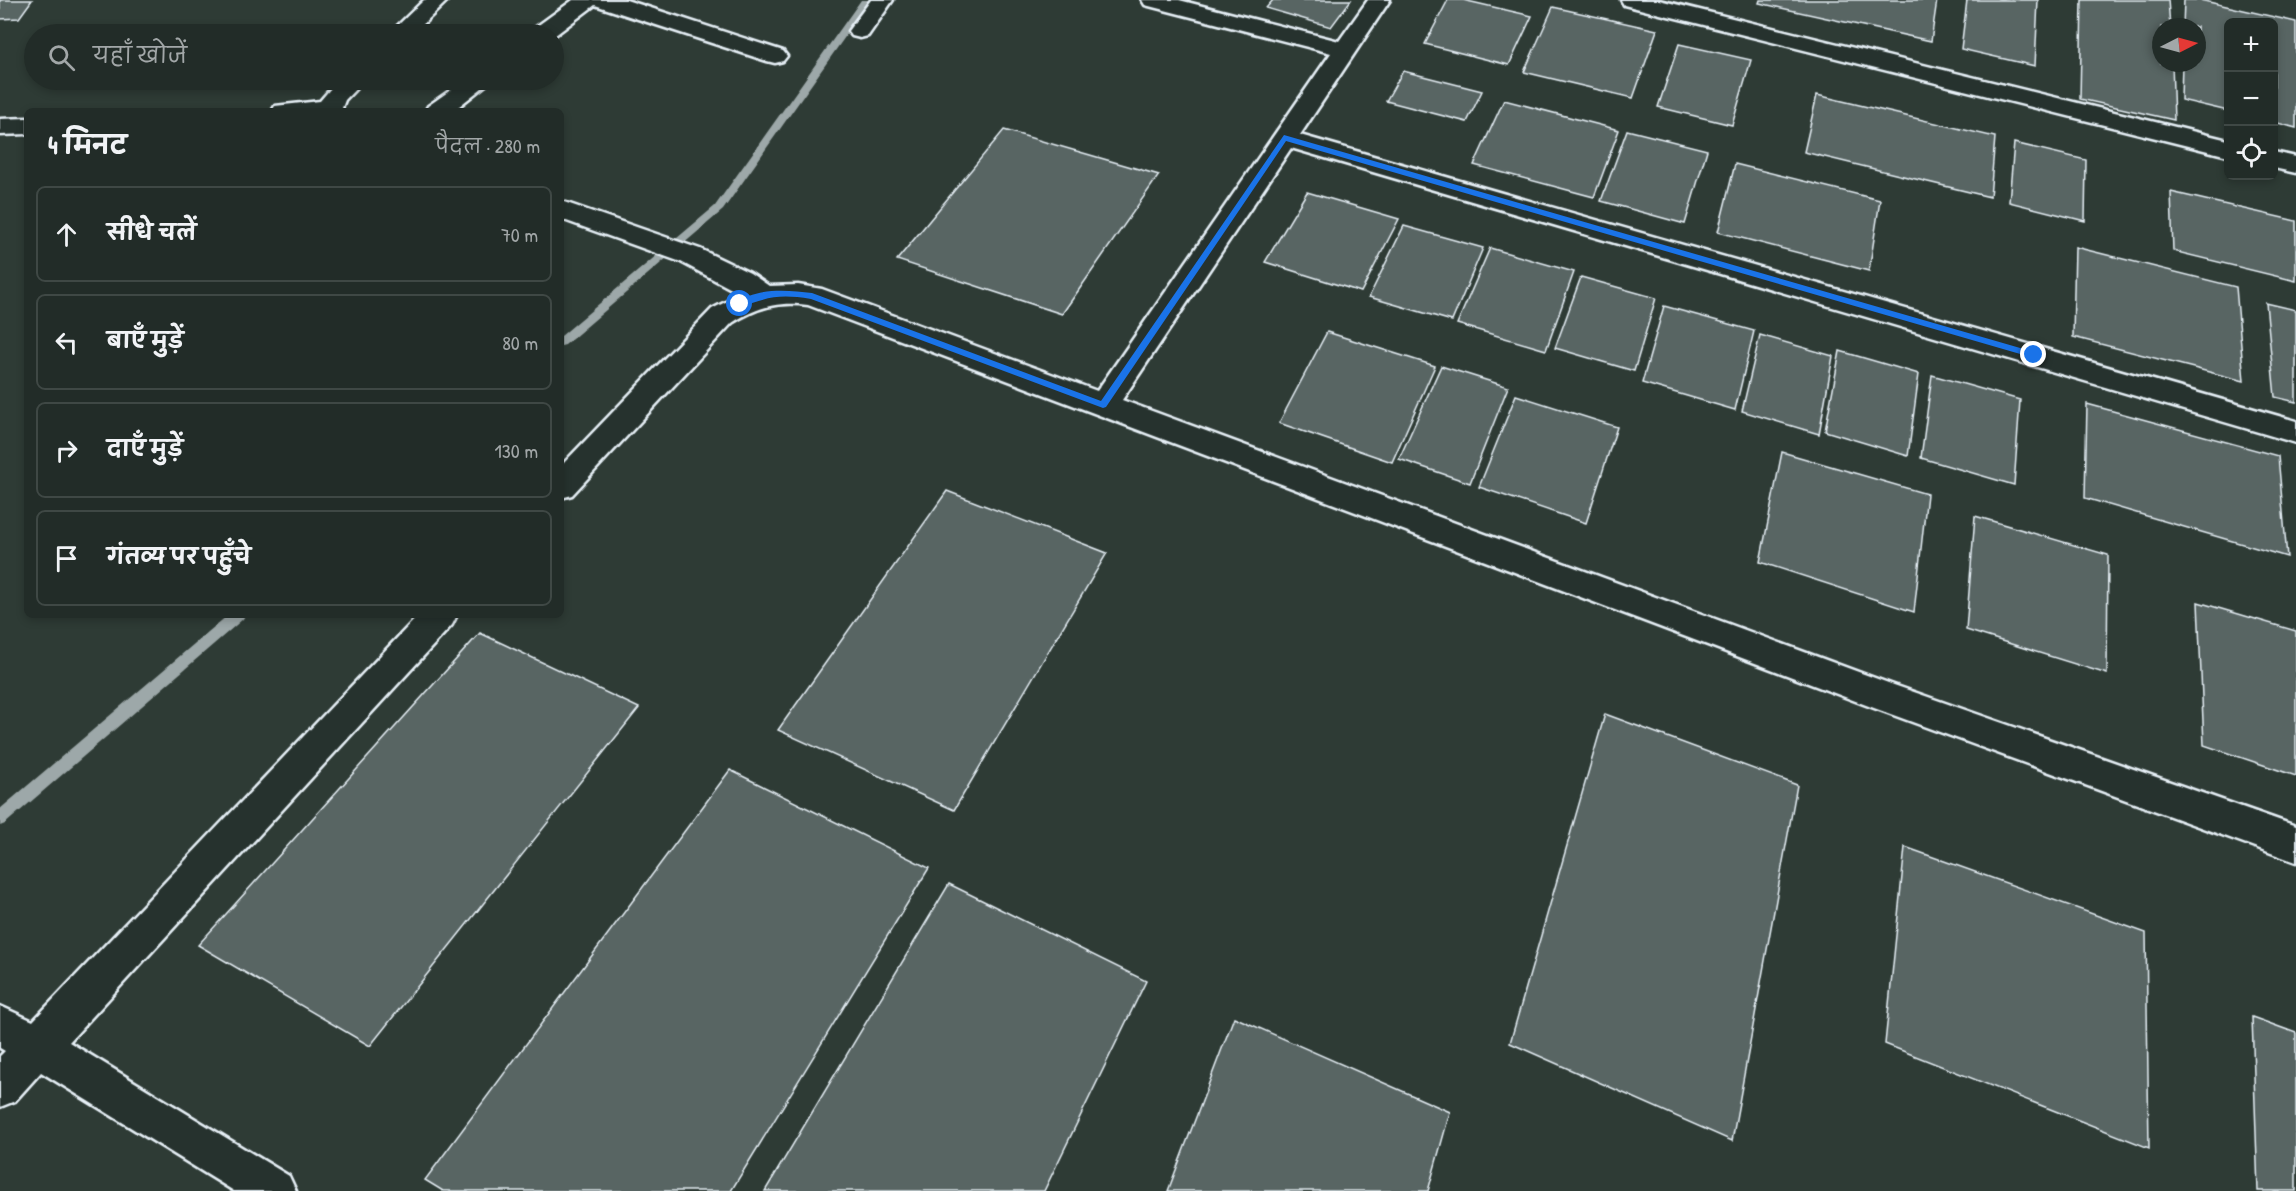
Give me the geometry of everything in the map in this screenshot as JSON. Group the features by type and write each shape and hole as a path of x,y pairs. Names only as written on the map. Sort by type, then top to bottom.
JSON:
{"street":[{"path":"411,24 437,0"},
{"path":"555,24 588,0"},
{"path":"603,0 775,56"},
{"path":"860,31 882,0"},
{"path":"1153,0 1346,50"},
{"path":"1103,405 1379,0"},
{"path":"1632,0 1686,7 2224,147"},
{"path":"331,108 334,96 341,90"},
{"path":"442,108 466,90"},
{"path":"0,127 24,126"},
{"path":"1284,138 2296,432"},
{"path":"2278,161 2296,165"},
{"path":"564,211 690,255 731,274 763,295"},
{"path":"564,483 709,327 740,304 763,295 789,293 812,296 1886,697 2296,844"},
{"path":"0,1086 437,618"},
{"path":"0,1026 38,1046 274,1191"}],"building":[{"path":"0,0 32,0 19,18 0,19"},
{"path":"1273,0 1351,0 1331,27 1266,8"},
{"path":"1448,0 1463,0 1532,16 1509,65 1425,44"},
{"path":"1760,0 1937,0 1931,41 1759,3"},
{"path":"1967,0 2038,0 2035,66 1961,49"},
{"path":"2082,0 2168,0 2169,18 2152,18 2152,72 2172,72 2174,120 2080,99"},
{"path":"2184,0 2200,0 2296,22 2296,128 2278,123 2278,18 2224,18 2224,110 2181,100 2182,72 2206,72 2206,18 2183,18"},
{"path":"1553,7 1657,30 1633,98 1524,72"},
{"path":"1679,44 1751,60 1732,125 1658,107"},
{"path":"1403,71 1482,91 1467,122 1386,101"},
{"path":"1817,95 1995,137 1990,197 1804,152"},
{"path":"1504,100 1619,130 1594,197 1474,165"},
{"path":"1004,130 1159,175 1062,314 897,260"},
{"path":"1627,130 1707,150 1685,224 1601,201"},
{"path":"2014,143 2086,160 2085,221 2009,202"},
{"path":"1735,164 1880,200 1869,271 1718,232"},
{"path":"1307,192 1399,219 1361,292 1265,262"},
{"path":"2171,192 2296,221 2296,281 2173,251"},
{"path":"1404,226 1483,248 1452,321 1369,297"},
{"path":"2075,247 2236,287 2244,381 2073,337"},
{"path":"1490,248 1574,272 1546,350 1457,324"},
{"path":"1581,277 1656,298 1634,371 1555,348"},
{"path":"2266,303 2296,310 2296,402 2275,397"},
{"path":"1664,306 1754,331 1735,410 1642,383"},
{"path":"1327,332 1435,366 1392,462 1279,423"},
{"path":"1760,335 1833,356 1819,434 1742,411"},
{"path":"1840,351 1919,374 1908,456 1825,431"},
{"path":"1441,366 1508,387 1470,483 1399,459"},
{"path":"1932,375 2020,400 2014,485 1921,458"},
{"path":"1516,395 1617,427 1586,523 1479,487"},
{"path":"2087,404 2278,456 2287,557 2085,498"},
{"path":"1782,452 1927,494 1914,612 1760,562"},
{"path":"947,491 1107,553 954,810 778,730"},
{"path":"1975,516 2108,555 2107,674 1966,630"},
{"path":"2198,602 2296,631 2296,776 2204,745"},
{"path":"480,633 639,708 370,1046 198,945"},
{"path":"1605,714 1797,785 1732,1141 1510,1043"},
{"path":"730,770 929,868 731,1191 443,1191 425,1180"},
{"path":"1905,847 2146,933 2149,1148 1885,1044"},
{"path":"949,884 1146,981 1044,1191 765,1191"},
{"path":"1234,1017 1450,1112 1428,1191 1168,1191"},
{"path":"2252,1017 2296,1033 2296,1191 2258,1191"}],"waterway":[{"path":"564,339 719,208 866,0"},
{"path":"0,819 234,618"}],"route":[{"path":"740,304 763,295 789,293 812,296 1103,405 1284,138 2034,355"}]}
